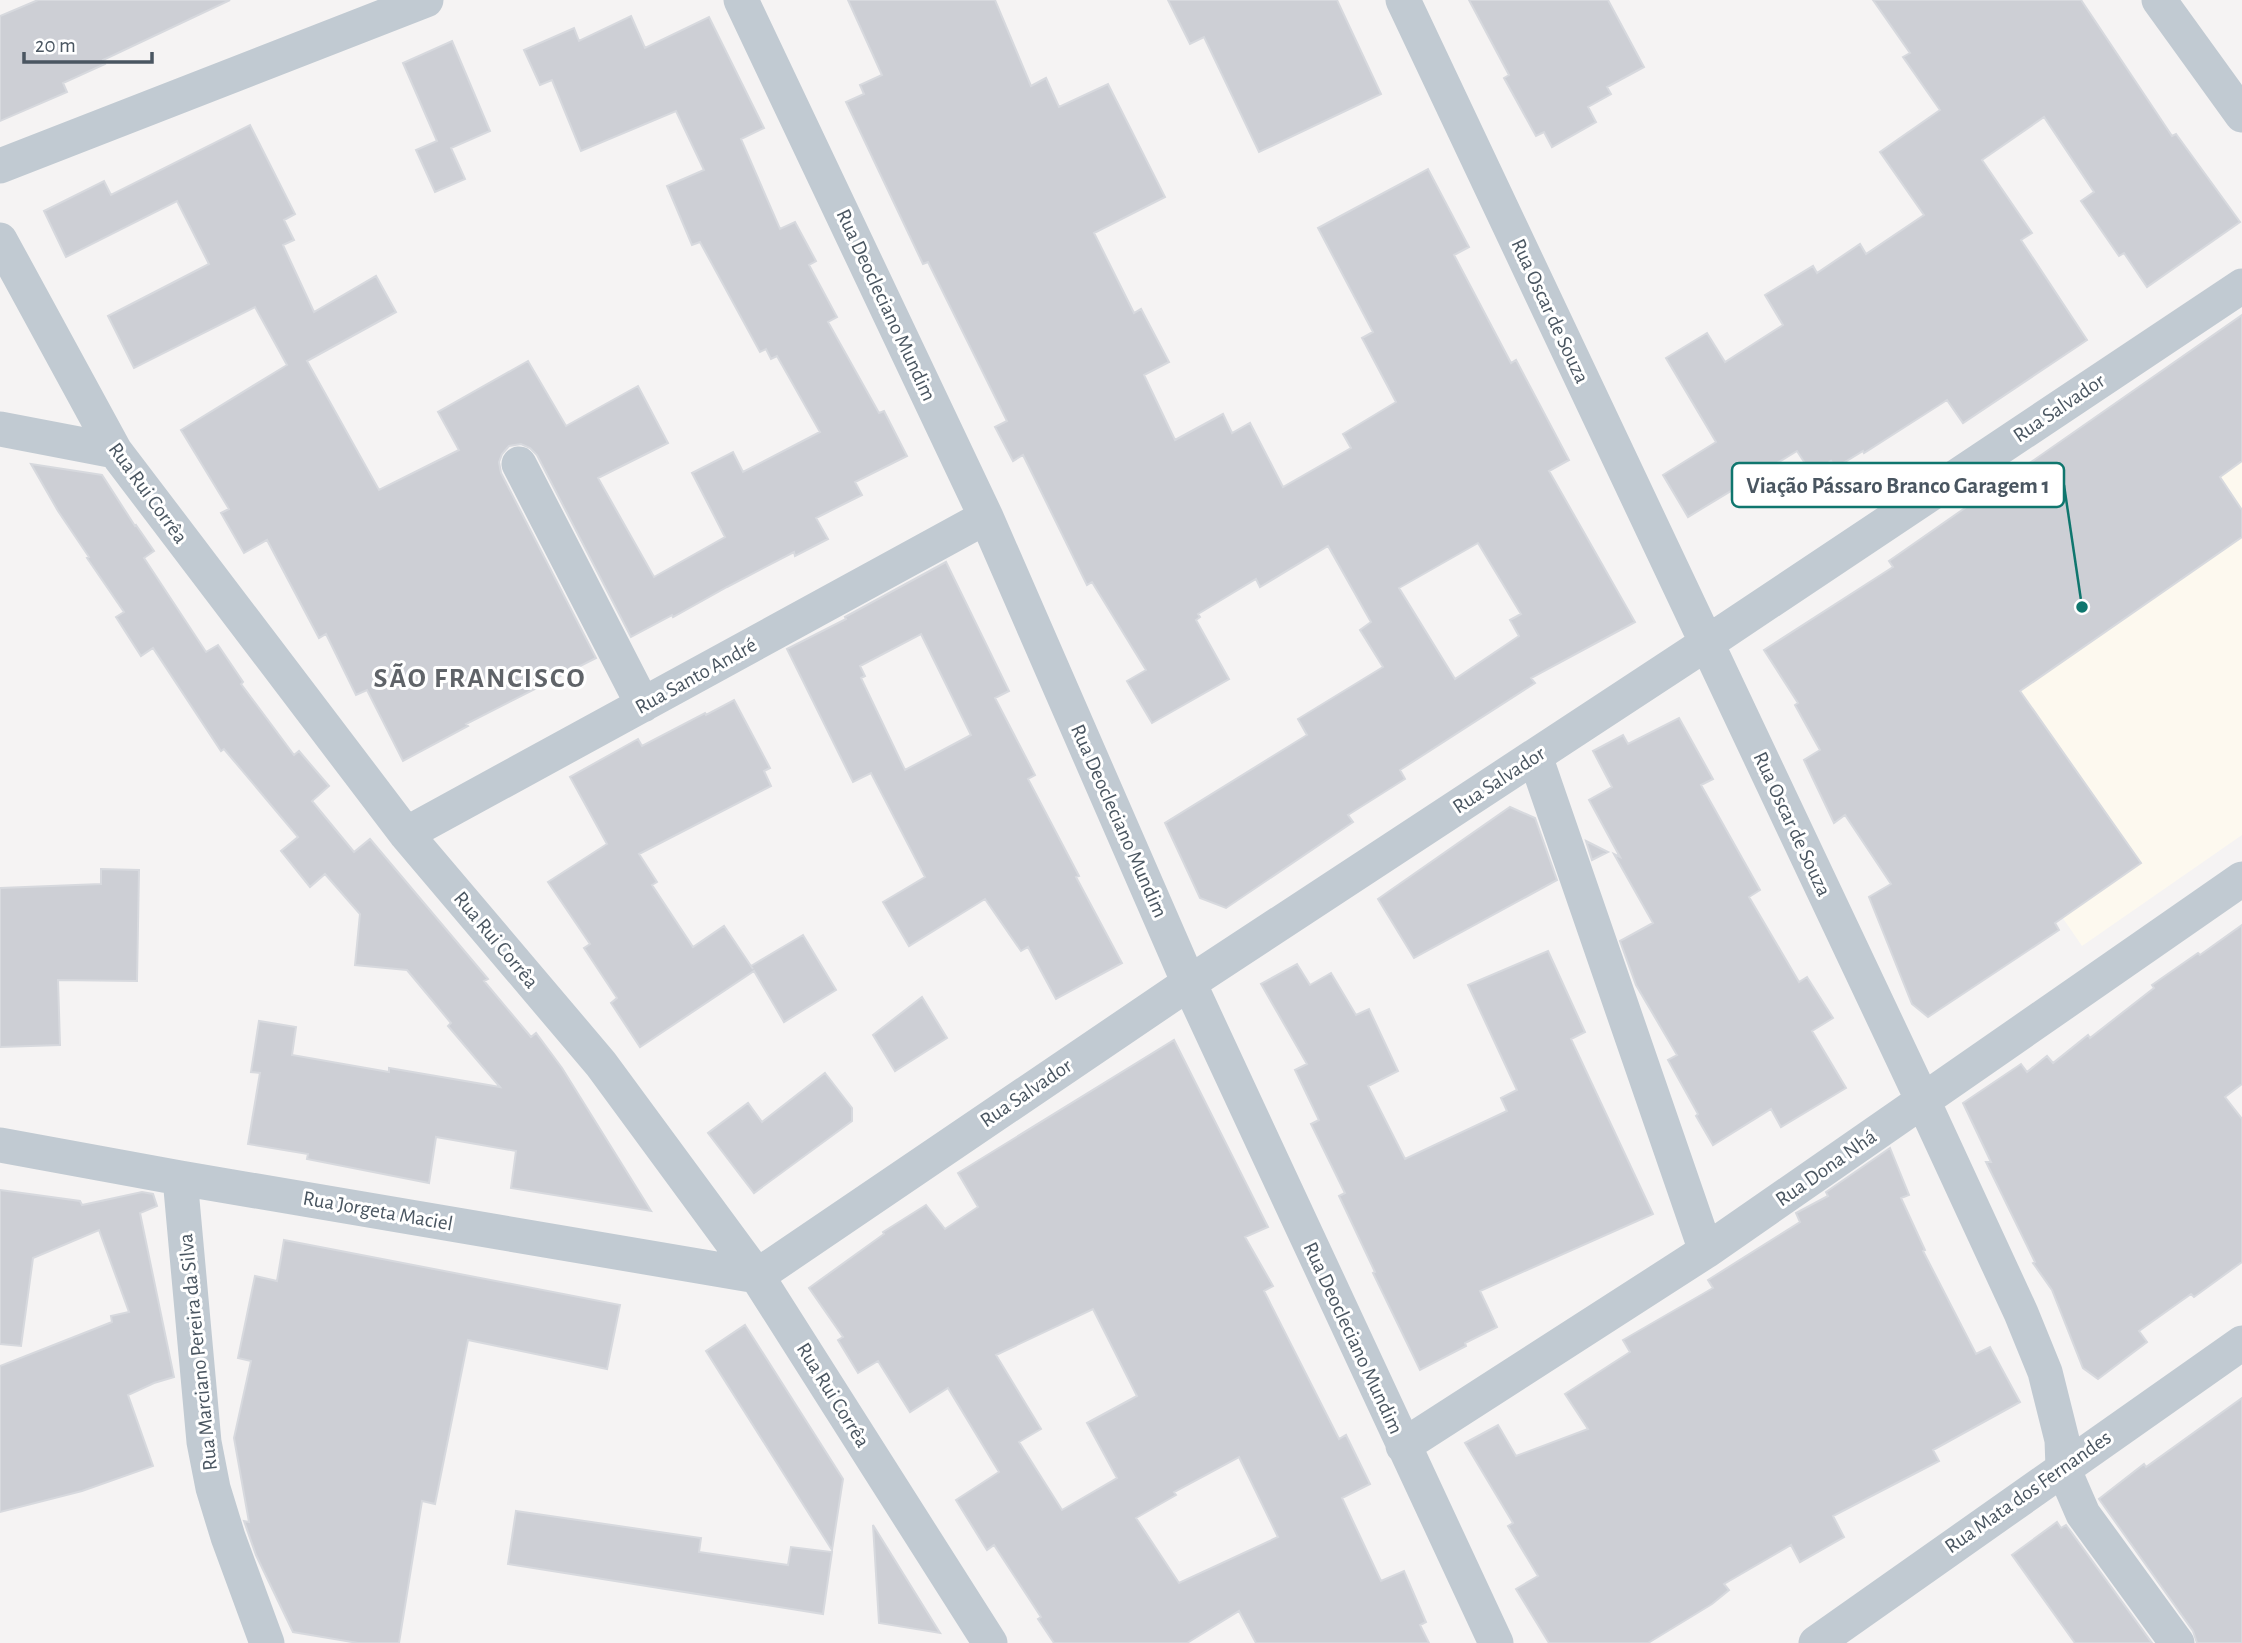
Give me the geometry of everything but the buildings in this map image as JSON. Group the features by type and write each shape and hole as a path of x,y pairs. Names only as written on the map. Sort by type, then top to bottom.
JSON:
{"street":[{"path":"0,166 426,0"},
{"name":"Rua Deocleciano Mundim","path":"741,0 986,517 1189,983 1496,1643"},
{"name":"Rua Oscar de Souza","path":"1403,0 2021,1313 2045,1372 2062,1440 2063,1468 2083,1514 2177,1643"},
{"path":"2159,0 2242,115"},
{"name":"Rua Rui Corrêa","path":"0,240 115,451 406,834 601,1064 757,1276 990,1643"},
{"name":"Rua Salvador","path":"757,1276 1189,983 1707,643 2242,286"},
{"path":"0,429 115,451"},
{"path":"519,464 643,705"},
{"name":"Rua Santo André","path":"406,834 986,517"},
{"path":"1535,756 1706,1251"},
{"name":"Rua Dona Nhá","path":"1403,1446 1706,1251 2242,878"},
{"name":"Rua Jorgeta Maciel","path":"0,1145 757,1276"},
{"name":"Rua Marciano Pereira da Silva","path":"180,1178 204,1442 213,1488 228,1537 267,1643"},
{"name":"Rua Mata dos Fernandes","path":"1816,1643 2242,1343"}],"shaded area":[{"path":"2208,339 2242,389 2242,835 2082,946 1945,746 1953,653 1889,561"}],"place":[{"name":"Viação Pássaro Branco Garagem 1","path":"2082,607"}],"district":[{"name":"SÃO FRANCISCO","path":"480,679"}]}
